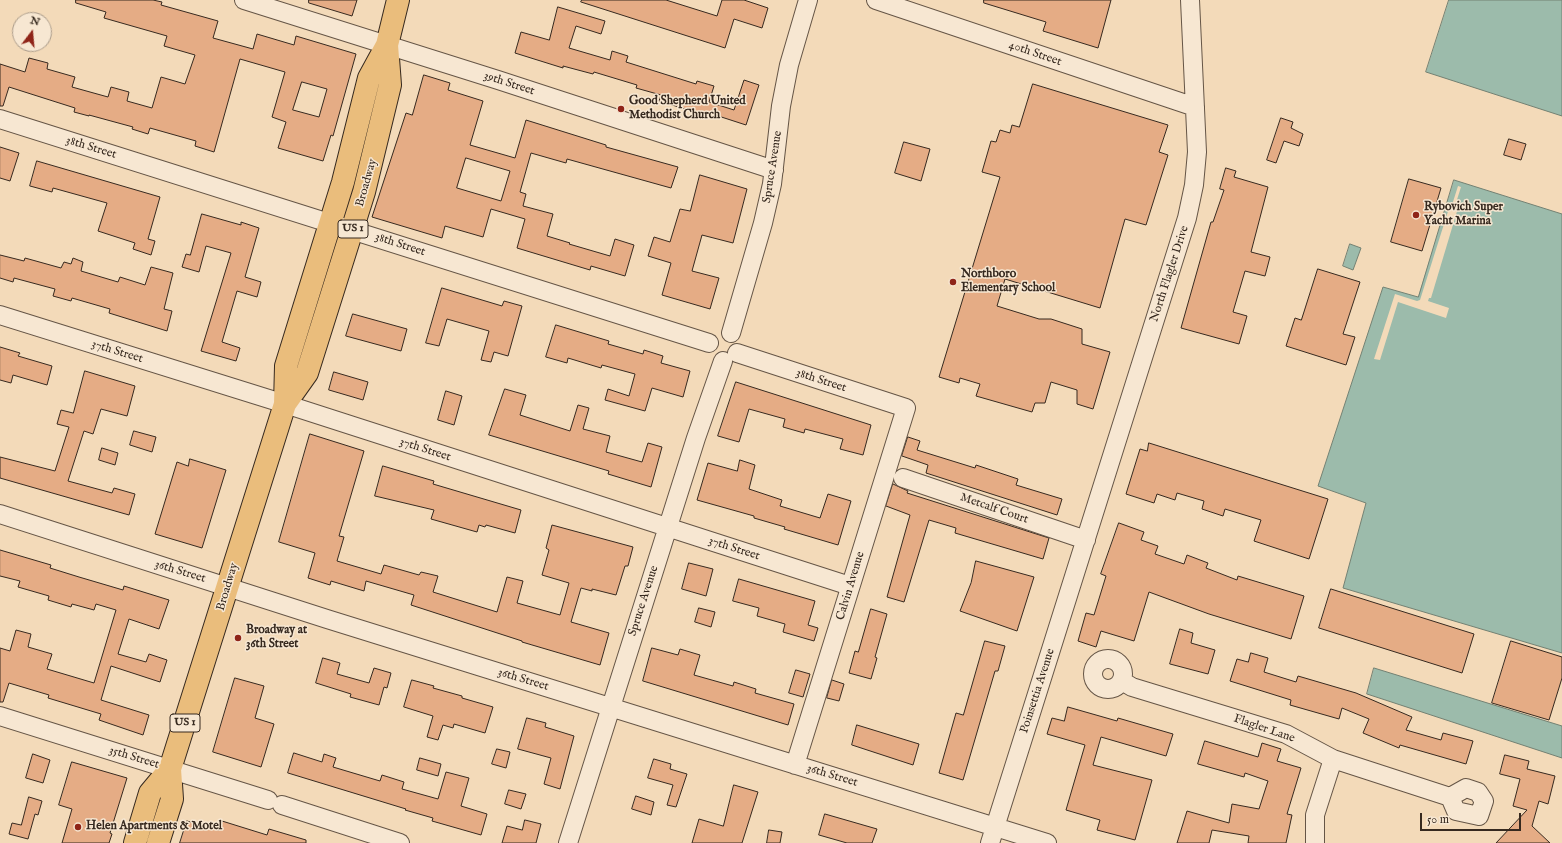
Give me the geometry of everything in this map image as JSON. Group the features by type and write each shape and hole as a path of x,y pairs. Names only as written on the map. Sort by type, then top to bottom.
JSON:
{"main road":[{"name":"Broadway","path":"158,843 172,799 170,769 285,404 286,366 354,142 369,78 387,45 398,0"},
{"name":"Broadway","path":"285,404 307,373 353,230 374,157 390,85 387,45"},
{"name":"Broadway","path":"134,843 150,793 170,769"}],"street":[{"name":"39th Street","path":"244,0 774,170"},
{"name":"Spruce Avenue","path":"731,333 763,223 774,170 781,106 788,70 808,0"},
{"name":"40th Street","path":"876,0 1195,107"},
{"name":"North Flagler Drive","path":"1086,540 1187,218 1194,185 1198,152 1190,0"},
{"name":"38th Street","path":"0,119 709,343"},
{"name":"37th Street","path":"0,315 285,404 850,586"},
{"path":"717,333 731,333 737,340 730,357 714,357 709,348 711,339 717,333"},
{"name":"Spruce Avenue","path":"568,843 667,528 730,357"},
{"name":"38th Street","path":"730,357 906,408"},
{"name":"Calvin Avenue","path":"795,765 906,408"},
{"name":"Metcalf Court","path":"903,478 1086,540"},
{"name":"36th Street","path":"0,514 327,619 795,765 992,835 1047,843"},
{"name":"Poinsettia Avenue","path":"992,835 1086,540"},
{"name":"Flagler Lane","path":"1122,680 1132,687 1286,734 1333,759 1450,797"},
{"name":"35th Street","path":"0,716 275,802 400,843"},
{"path":"1315,843 1314,815 1333,759"}],"shaded area":[{"path":"1449,0 1562,0 1562,116 1426,72"},
{"path":"1454,180 1562,214 1562,653 1343,588 1366,503 1318,486 1383,287 1418,297"},
{"path":"1350,244 1361,248 1353,270 1343,266"},
{"path":"1374,668 1562,726 1562,758 1367,694"}],"pier":[{"path":"1458,186 1461,187 1455,206 1458,208 1431,298 1429,298 1428,301 1449,308 1446,318 1398,302 1380,360 1374,359 1395,294 1417,301 1420,300 1450,205 1452,205"}],"building":[{"path":"76,0 153,0 162,2 161,5 218,21 213,38 253,49 257,34 294,45 296,36 356,54 333,136 331,135 323,161 278,148 286,122 272,117 285,72 240,59 214,152 195,146 196,141 150,128 148,134 132,129 133,127 74,112 75,108 9,87 3,106 0,106 0,64 25,72 29,58 48,63 47,69 75,77 72,87 108,97 111,87 129,92 127,101 152,108 161,77 185,84 195,55 164,46 167,36 104,18 106,12 76,3","holes":["302,82 327,89 319,117 293,110"]},
{"path":"309,0 357,0 352,16 309,3"},
{"path":"582,0 666,0 717,16 722,0 744,0 768,8 762,28 734,19 725,48 581,2"},
{"path":"984,0 1111,0 1098,48 1043,31 1046,22 984,3"},
{"path":"558,7 605,21 601,34 576,26 569,48 610,60 612,51 628,56 626,62 696,84 697,81 714,86 709,102 734,110 744,80 759,85 746,125 706,112 705,115 659,101 661,95 636,88 637,85 594,72 593,74 563,66 563,68 515,53 521,32 549,40"},
{"path":"424,75 450,83 448,90 483,101 470,145 515,158 526,120 606,145 606,147 678,167 671,188 567,159 566,163 531,153 520,192 526,194 523,206 553,214 547,236 610,256 615,239 634,245 625,276 591,266 590,270 517,248 525,219 491,209 483,237 445,226 442,238 372,217 406,113 412,115","holes":["466,158 510,171 501,201 457,188"]},
{"path":"1033,84 1168,125 1159,152 1168,155 1146,225 1125,219 1100,308 1005,279 997,306 1039,319 1051,319 1082,329 1082,344 1110,352 1093,409 1077,404 1077,390 1051,382 1045,403 1035,403 1032,412 976,396 980,384 960,378 959,383 939,377 1000,177 982,172 991,141 996,142 1000,130 1010,133 1012,125 1019,127"},
{"path":"1281,118 1293,122 1291,128 1303,134 1299,146 1284,141 1276,163 1267,160"},
{"path":"1509,139 1526,144 1521,160 1504,155"},
{"path":"904,142 930,149 921,181 895,173"},
{"path":"0,147 19,153 10,181 0,178"},
{"path":"37,161 160,197 148,239 155,241 151,255 133,249 135,243 98,231 107,203 53,188 52,192 30,186"},
{"path":"1226,168 1236,171 1234,177 1268,187 1251,252 1270,257 1265,276 1245,271 1233,312 1247,316 1239,344 1181,328 1211,222 1213,222 1224,190 1220,189"},
{"path":"700,175 747,189 733,243 702,235 692,271 719,278 710,309 662,295 671,263 648,256 654,237 670,242 680,209 690,211"},
{"name":"Rybovich Super Yacht Marina","path":"1409,179 1441,188 1422,251 1391,242"},
{"path":"202,214 241,225 241,222 259,228 245,277 261,282 257,297 237,291 222,342 240,348 236,361 201,351 231,253 206,246 199,272 182,267 186,254 190,255"},
{"path":"0,255 24,261 25,258 61,268 64,262 71,264 73,258 83,262 81,271 118,282 120,277 145,285 151,267 173,273 164,309 172,311 167,331 109,313 110,309 72,298 71,301 53,296 55,289 14,278 13,282 0,278"},
{"path":"1318,269 1360,282 1343,334 1355,337 1346,365 1286,346 1295,318 1301,320"},
{"path":"442,288 502,306 504,301 522,306 508,356 494,352 491,362 481,360 489,331 447,319 439,346 426,343"},
{"path":"353,314 407,329 401,351 346,336"},
{"path":"556,325 609,341 608,344 643,354 644,350 663,356 661,363 690,371 683,397 652,388 645,411 605,400 608,389 629,396 635,374 602,365 601,368 568,358 567,363 546,357"},
{"path":"0,347 20,353 18,356 52,366 47,385 13,375 11,383 0,380"},
{"path":"85,371 135,386 127,416 101,409 93,434 84,431 68,481 112,493 114,488 135,494 129,515 0,478 0,457 55,471 69,427 57,424 61,410 73,413"},
{"path":"334,372 368,382 363,400 329,390"},
{"path":"736,382 871,425 863,455 840,449 843,439 805,429 804,433 783,427 785,419 749,409 739,442 718,436"},
{"path":"505,389 526,395 520,415 570,431 578,405 589,408 583,429 610,436 606,452 642,462 648,443 662,447 651,487 608,474 609,471 489,435"},
{"path":"446,391 462,396 454,425 438,420"},
{"path":"134,431 156,437 152,452 130,445"},
{"path":"310,434 364,451 339,536 344,537 337,561 381,574 384,565 419,575 421,572 438,576 433,592 497,612 507,577 523,581 517,603 560,615 569,583 542,575 549,550 546,548 552,525 633,547 628,566 625,566 616,595 581,588 571,622 609,633 600,665 522,642 411,605 414,595 366,581 364,591 331,581 330,585 308,578 315,553 279,542"},
{"path":"908,437 920,441 917,450 975,468 976,465 1018,479 1016,485 1062,499 1057,515 926,473 928,465 902,456"},
{"path":"1149,443 1328,499 1309,559 1254,541 1261,520 1225,509 1223,516 1202,509 1204,501 1177,493 1175,500 1157,494 1154,503 1126,494 1140,449 1147,451"},
{"path":"102,448 118,453 115,465 99,460"},
{"path":"190,459 226,470 202,548 155,534 177,462 188,466"},
{"path":"740,460 755,465 749,489 782,500 780,506 820,518 828,494 851,501 838,545 784,529 785,527 754,518 754,516 697,500 708,463 737,471"},
{"path":"383,466 434,481 433,484 521,510 515,533 486,525 485,527 479,525 477,532 431,519 434,510 375,496"},
{"path":"893,484 908,491 907,493 1049,538 1043,559 955,533 956,528 929,520 904,602 887,597 910,515 886,506"},
{"path":"1119,523 1144,532 1141,540 1158,546 1155,554 1184,564 1187,555 1208,563 1206,568 1237,580 1238,576 1304,596 1291,639 1209,614 1149,592 1134,641 1101,631 1096,647 1078,641 1086,613 1094,615 1106,576 1101,574"},
{"path":"0,550 51,565 50,568 79,577 123,590 124,586 169,600 159,629 129,619 118,654 146,662 149,654 167,660 160,682 111,666 101,700 149,715 143,735 99,720 101,714 48,698 49,695 9,683 3,702 0,702 0,648 10,651 16,630 31,634 28,647 52,654 47,669 94,683 116,610 96,604 94,610 72,604 71,607 48,600 49,596 18,587 20,581 0,576"},
{"path":"976,561 1034,577 1017,631 960,611 971,583"},
{"path":"689,563 713,569 706,596 682,589"},
{"path":"739,579 815,601 808,625 818,628 814,641 783,632 785,624 757,616 759,608 733,601"},
{"path":"1331,589 1474,634 1462,673 1319,628"},
{"path":"699,608 715,612 711,627 695,622"},
{"path":"871,609 887,614 875,657 877,658 871,679 849,673 855,651 858,652"},
{"path":"1180,629 1193,633 1191,643 1215,650 1208,674 1170,664"},
{"path":"985,641 1005,646 998,671 995,671 963,780 939,773 956,713 963,715"},
{"path":"1511,641 1562,657 1562,678 1549,720 1492,703"},
{"path":"652,648 678,655 680,649 700,655 694,675 733,686 734,682 756,689 755,693 794,704 788,725 643,681"},
{"path":"1251,653 1268,658 1264,672 1296,682 1298,676 1356,693 1412,717 1406,730 1441,740 1443,733 1473,741 1466,764 1400,745 1399,748 1363,733 1369,719 1342,708 1339,719 1290,705 1291,700 1230,681 1237,659 1248,662"},
{"path":"323,658 340,663 337,674 369,683 374,668 391,673 387,688 384,687 379,705 350,697 351,694 316,683"},
{"path":"796,670 810,674 803,697 789,693"},
{"path":"235,678 264,686 255,718 274,724 261,767 213,752"},
{"path":"412,680 434,686 433,688 462,696 462,698 493,707 485,733 454,724 453,728 443,725 438,740 427,737 433,716 404,707"},
{"path":"832,680 844,684 839,701 827,698"},
{"path":"1068,707 1117,721 1118,718 1173,734 1166,756 1101,737 1093,765 1152,780 1135,840 1097,830 1100,820 1066,810 1085,745 1047,734 1052,718 1064,721"},
{"path":"527,718 546,723 545,727 574,736 560,789 544,784 551,758 518,749"},
{"path":"857,725 919,744 913,765 852,745"},
{"path":"1205,741 1258,757 1262,743 1281,749 1277,761 1301,768 1287,814 1292,815 1286,843 1248,843 1249,836 1212,830 1209,843 1177,843 1187,811 1229,823 1232,804 1259,809 1268,781 1245,773 1244,777 1198,764"},
{"path":"497,749 510,752 506,768 492,764"},
{"path":"294,753 322,762 324,754 336,758 333,767 380,781 382,775 404,782 402,789 438,799 446,772 469,778 461,806 487,814 481,835 432,821 433,818 405,810 406,809 288,773"},
{"path":"33,754 50,760 43,783 26,778"},
{"path":"1505,755 1529,761 1527,769 1555,776 1548,804 1539,801 1532,826 1550,843 1496,843 1527,810 1513,806 1520,779 1500,774"},
{"path":"420,758 441,764 438,776 417,770"},
{"path":"654,759 671,764 670,769 687,774 676,807 667,805 673,785 648,778"},
{"path":"72,762 127,778 110,833 112,834 109,843 62,843 72,809 59,805"},
{"path":"734,785 758,792 742,843 692,843 699,819 723,826"},
{"path":"509,790 526,794 521,809 505,804"},
{"path":"636,796 654,802 651,815 632,809"},
{"path":"29,797 42,801 38,815 35,814 28,839 9,834 12,823 21,825"},
{"path":"825,814 877,829 872,843 847,843 819,835"},
{"path":"525,820 541,824 536,843 502,843 507,826 522,830"},
{"path":"187,821 219,830 222,821 267,835 269,829 306,840 306,843 180,843"},
{"path":"769,830 782,832 780,843 767,843"}],"place":[{"name":"Good Shepherd United Methodist Church","path":"621,109"},
{"name":"Rybovich Super Yacht Marina","path":"1416,215"},
{"name":"Northboro Elementary School","path":"953,282"},
{"name":"Broadway at 36th Street","path":"238,638"},
{"name":"Helen Apartments & Motel","path":"78,827"}]}
